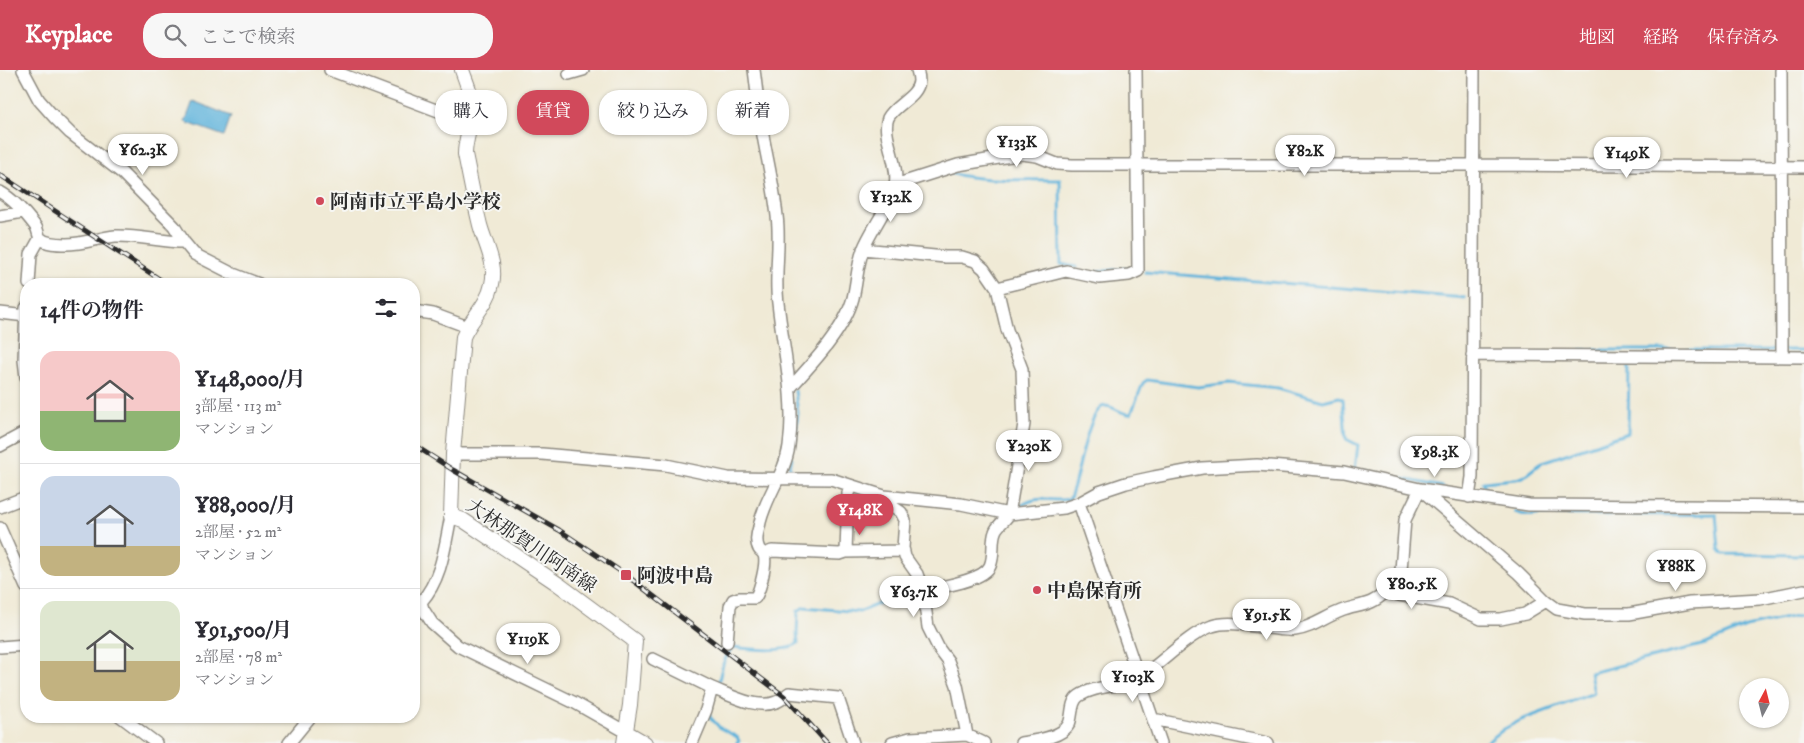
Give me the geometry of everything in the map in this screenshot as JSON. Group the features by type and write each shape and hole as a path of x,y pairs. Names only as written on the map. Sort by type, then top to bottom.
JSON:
{"main road":[{"name":"大林那賀川阿南線","path":"462,70 468,90"},
{"name":"大林那賀川阿南線","path":"467,135 465,154 480,227 493,269 493,283 486,301 463,337 453,454 452,516 463,520 550,578 636,641 625,737"},
{"path":"625,737 645,743"}],"street":[{"path":"23,70 39,100 55,118 70,133 122,173 174,226 194,254 243,278"},
{"path":"330,70 435,110"},
{"path":"568,74 583,70"},
{"path":"754,70 761,127 777,215 779,242 776,274 777,302 790,388 791,418 785,466 766,504 756,541 759,548 767,552 840,554 846,552 904,552"},
{"path":"790,388 818,358 845,318 853,299 858,264 895,185 894,162 886,128 888,118 915,90 919,82 918,70"},
{"path":"996,288 1066,272 1099,278 1129,275 1138,271 1136,70"},
{"path":"1468,497 1472,477 1474,70"},
{"path":"1781,70 1782,353"},
{"path":"895,185 958,165 1022,154 1037,156 1057,164 1804,167"},
{"path":"0,192 23,212 37,228 40,238 31,254 29,278"},
{"path":"0,216 23,212"},
{"path":"40,238 48,242 61,244 81,244 114,236 148,237 170,242 184,242"},
{"path":"866,250 962,257 975,261 984,270 996,288 1007,330 1022,369 1024,424 1009,514 1006,520 995,530 991,564 986,572 960,583 923,591"},
{"path":"0,313 20,312"},
{"path":"420,312 433,314 468,327"},
{"path":"1472,355 1782,353 1804,357"},
{"path":"0,446 20,435"},
{"path":"453,454 542,454 666,465 728,478 831,479 884,496 961,504 1009,514 1064,508 1079,503 1099,492 1126,483 1202,468 1257,465 1344,472 1420,489 1529,505 1804,507"},
{"path":"846,552 848,493 851,486"},
{"path":"1399,595 1405,520 1420,489"},
{"path":"1420,489 1557,609 1585,614 1629,614 1690,603 1760,600 1804,590"},
{"path":"884,496 889,504 901,512 904,520 905,557 917,574 923,591 928,627 938,649 948,660 957,685 967,734"},
{"path":"0,507 20,499"},
{"path":"1079,503 1161,743"},
{"path":"420,600 428,595 439,571 452,516"},
{"path":"0,528 20,573"},
{"path":"727,642 730,606 733,600 755,598 759,593 767,552"},
{"path":"1021,743 1044,740 1062,731 1068,726 1074,701 1079,697 1090,691 1138,679 1200,631 1215,625 1231,624 1298,630 1316,624 1341,610 1360,607 1380,598 1385,592 1449,604 1482,619 1501,619 1525,614 1546,601"},
{"path":"420,606 432,623 458,646 575,703 625,737"},
{"path":"0,646 20,645"},
{"path":"653,659 715,689 750,702 768,705 779,702 789,693 838,698 853,743"},
{"path":"692,743 715,689"},
{"path":"1153,718 1268,743"},
{"path":"129,723 156,743"},
{"path":"289,743 305,723"},
{"path":"892,743 910,738 967,734 984,743"}],"water":[{"path":"193,101 231,116 224,136 185,122"}],"waterway":[{"path":"949,173 976,178 1004,180 1060,180 1061,264 1076,267"},
{"path":"1097,272 1129,268"},
{"path":"1145,272 1465,298"},
{"path":"1581,350 1804,350"},
{"path":"1494,496 1485,489 1483,482 1523,477 1542,462 1628,433 1629,362"},
{"path":"1019,507 1038,499 1069,499 1093,419 1099,410 1105,406 1131,414 1143,383 1147,380 1198,387 1229,383 1278,388 1323,401 1339,397 1343,399 1346,439 1358,445 1355,469 1443,487"},
{"path":"795,391 798,413 795,442"},
{"path":"789,472 792,458"},
{"path":"1515,512 1531,515 1716,514 1719,549 1723,554 1804,555"},
{"path":"762,536 763,543 768,550"},
{"path":"733,647 767,650 785,649 798,643 798,611 804,607 859,612 883,602 891,594 916,588"},
{"path":"1486,743 1504,729 1521,720 1594,693 1590,673 1706,644 1746,627 1804,614"},
{"path":"717,688 724,662 733,647 732,638"},
{"path":"710,714 709,716 720,728 737,737 739,741 737,743"}],"railway":[{"path":"0,175 158,278"},
{"path":"420,449 453,470 559,530 626,575 784,696 827,743"}],"place":[{"name":"阿南市立平島小学校","path":"320,201"},
{"name":"阿波中島","path":"626,575"},
{"name":"中島保育所","path":"1037,590"}]}
